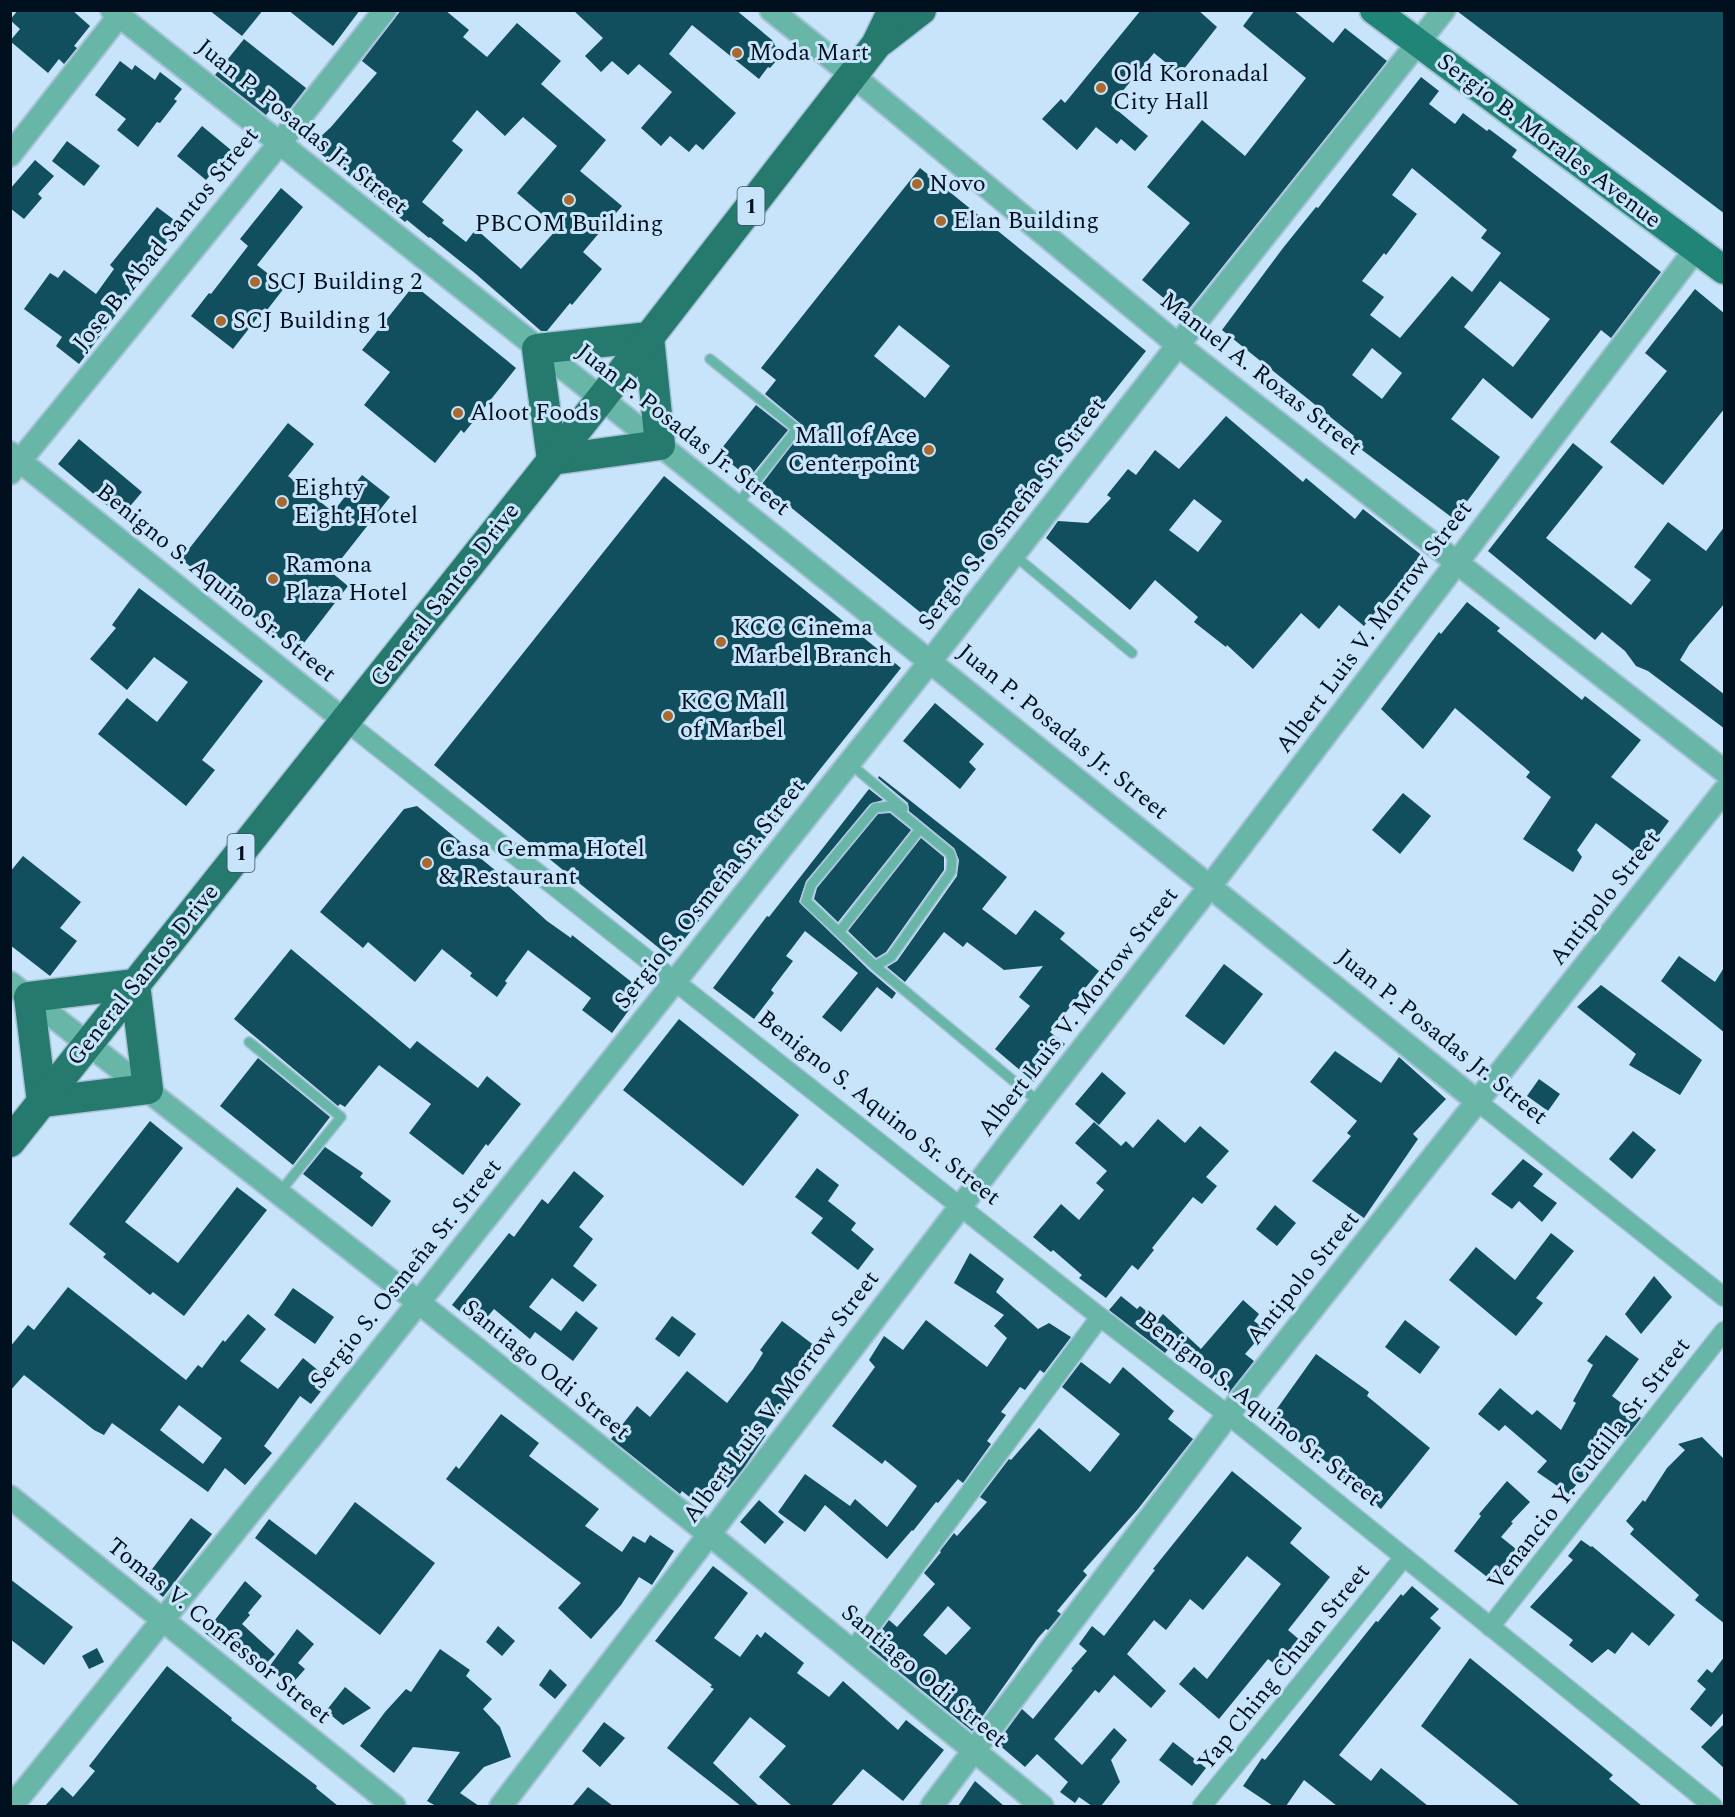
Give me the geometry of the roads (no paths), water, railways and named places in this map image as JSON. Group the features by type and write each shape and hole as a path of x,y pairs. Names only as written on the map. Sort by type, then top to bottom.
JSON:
{"highway":[{"name":"General Santos Drive","path":"10,1142 601,399 876,45 893,10"},
{"name":"General Santos Drive","path":"876,45 921,10"},
{"path":"649,337 660,445 552,460 537,349 649,337"},
{"path":"135,984 148,1089 42,1102 20,990 135,984"}],"main road":[{"name":"Sergio B. Morales Avenue","path":"1374,10 1725,270"}],"street":[{"name":"Jose B. Abad Santos Street","path":"14,462 279,144 384,10"},
{"name":"Manuel A. Roxas Street","path":"771,10 1178,345 1725,771"},
{"name":"Sergio S. Osmeña Sr. Street","path":"12,1806 931,662 1443,10"},
{"name":"Juan P. Posadas Jr. Street","path":"115,13 660,445 1211,885 1478,1102 1725,1297"},
{"path":"10,155 115,13"},
{"name":"Albert Luis V. Morrow Street","path":"501,1806 1040,1103 1211,885 1696,249"},
{"name":"Benigno S. Aquino Sr. Street","path":"14,462 1100,1317 1228,1415 1713,1806"},
{"name":"Antipolo Street","path":"932,1806 1228,1415 1725,791"},
{"name":"Santiago Odi Street","path":"20,990 418,1302 710,1535 1042,1806"},
{"path":"852,1650 1100,1317"},
{"name":"Venancio Y. Cudilla Sr. Street","path":"1490,1627 1725,1331"},
{"name":"Tomas V. Confessor Street","path":"10,1497 394,1806"},
{"name":"Yap Ching Chuan Street","path":"1202,1806 1404,1557"}],"lane":[{"path":"710,359 797,429 736,506"},
{"path":"1014,555 1132,653"},
{"path":"849,763 946,842 952,860 951,872 891,957 875,966"},
{"path":"950,853 892,807 881,806 875,808 811,885 806,901 875,966 1040,1103"},
{"path":"840,932 920,829"},
{"path":"249,1042 341,1117 279,1193"}],"place":[{"name":"Moda Mart","path":"737,53"},
{"name":"Old Koronadal City Hall","path":"1101,88"},
{"name":"Novo","path":"917,184"},
{"name":"PBCOM Building","path":"569,200"},
{"name":"Elan Building","path":"941,221"},
{"name":"SCJ Building 2","path":"255,282"},
{"name":"SCJ Building 1","path":"221,321"},
{"name":"Aloot Foods","path":"458,413"},
{"name":"Mall of Ace Centerpoint","path":"929,450"},
{"name":"Eighty Eight Hotel","path":"282,502"},
{"name":"Ramona Plaza Hotel","path":"273,579"},
{"name":"KCC Cinema Marbel Branch","path":"721,642"},
{"name":"KCC Mall of Marbel","path":"668,716"},
{"name":"Casa Gemma Hotel & Restaurant","path":"427,863"}]}
